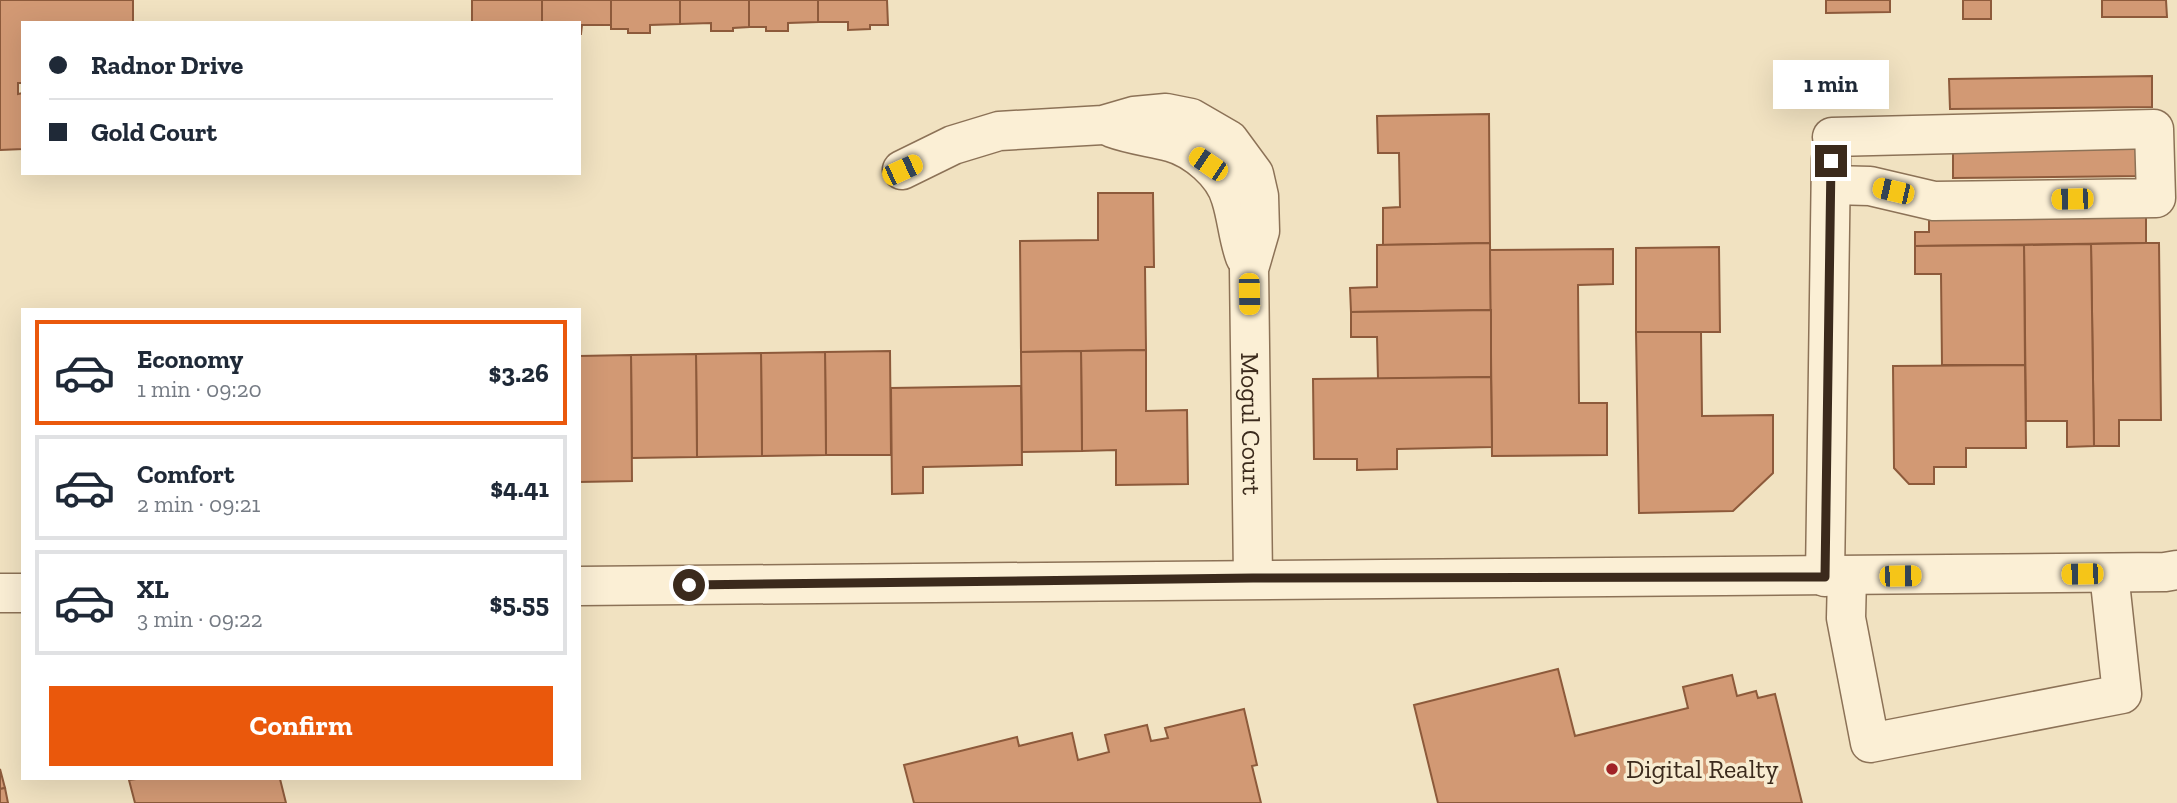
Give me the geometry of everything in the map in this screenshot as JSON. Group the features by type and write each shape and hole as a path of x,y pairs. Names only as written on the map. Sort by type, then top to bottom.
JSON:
{"street":[{"name":"Mogul Court","path":"902,170 953,145 999,131 1103,125 1130,135 1171,142 1208,164 1222,179 1231,197 1238,238 1249,269 1253,578"},
{"path":"1831,185 1870,186 1934,201 2155,198 2154,129 1832,127 1831,185 1836,577 1870,743 2122,694 2109,573"},
{"path":"581,586 2173,572"},
{"path":"0,593 21,593"}],"building":[{"path":"0,0 133,0 133,21 21,21 21,83 18,83 18,94 21,93 21,149 0,150"},
{"path":"472,0 542,0 542,21 472,21"},
{"path":"542,0 611,0 611,25 582,25 581,34 581,21 542,21"},
{"path":"611,0 680,0 680,24 650,25 650,33 628,33 628,29 611,29"},
{"path":"680,0 749,0 749,27 733,28 733,31 711,31 711,23 680,24"},
{"path":"749,0 818,0 818,22 788,23 788,31 766,31 766,27 749,27"},
{"path":"818,0 887,0 888,25 870,25 870,29 848,30 848,22 818,22"},
{"path":"1826,0 1890,0 1890,12 1826,13"},
{"path":"1963,0 1991,0 1991,19 1963,19"},
{"path":"2102,0 2166,0 2167,17 2102,17"},
{"path":"2152,76 2152,107 1950,109 1949,79"},
{"path":"1489,114 1490,243 1383,245 1383,208 1400,207 1399,153 1378,153 1377,116"},
{"path":"2141,141 2141,176 1953,178 1953,144"},
{"path":"1098,193 1153,193 1154,267 1145,267 1146,350 1021,352 1020,241 1098,240"},
{"path":"2146,214 2146,243 1915,246 1915,232 1929,232 1929,217"},
{"path":"1490,243 1491,310 1351,312 1350,288 1377,287 1377,245"},
{"path":"2159,243 2161,420 2119,420 2119,446 2094,446 2091,244"},
{"path":"2091,244 2094,446 2067,447 2067,421 2026,421 2024,245"},
{"path":"2024,245 2025,365 1942,365 1941,274 1915,274 1915,246"},
{"path":"1719,247 1720,332 1636,332 1636,248"},
{"path":"1613,249 1613,284 1578,285 1579,403 1607,403 1607,455 1492,456 1490,250"},
{"path":"1491,310 1491,377 1378,379 1377,337 1351,337 1351,312"},
{"path":"1636,332 1701,332 1702,416 1773,415 1773,473 1733,511 1639,513"},
{"path":"1146,350 1146,411 1187,410 1188,484 1116,485 1116,450 1082,451 1081,351"},
{"path":"890,351 891,455 826,455 825,352"},
{"path":"1081,351 1082,451 1022,452 1021,352"},
{"path":"825,352 826,455 762,456 761,353"},
{"path":"761,353 762,456 697,457 696,354"},
{"path":"696,354 697,457 632,458 631,355"},
{"path":"631,355 632,481 581,482 581,356"},
{"path":"2025,365 2026,448 1966,448 1966,467 1934,467 1934,484 1909,484 1894,468 1893,366"},
{"path":"1491,377 1492,447 1397,449 1397,469 1357,470 1357,459 1314,459 1313,379"},
{"path":"1021,386 1022,465 923,467 923,493 892,494 891,388"},
{"name":"Digital Realty","path":"1558,669 1575,736 1688,708 1683,687 1732,675 1737,696 1756,691 1758,698 1775,694 1802,803 1438,803 1414,705"},
{"path":"1244,709 1257,765 1252,766 1261,803 914,803 904,765 1017,737 1019,746 1072,733 1078,760 1109,752 1105,735 1147,725 1151,741 1168,738 1165,728"},
{"path":"0,769 5,788 0,789"},
{"path":"129,780 280,780 286,803 135,803"},
{"path":"5,788 8,803 0,803 0,789"}],"place":[{"name":"Digital Realty","path":"1612,769"}],"route":[{"path":"689,585 1253,578 1825,577 1831,161"}]}
